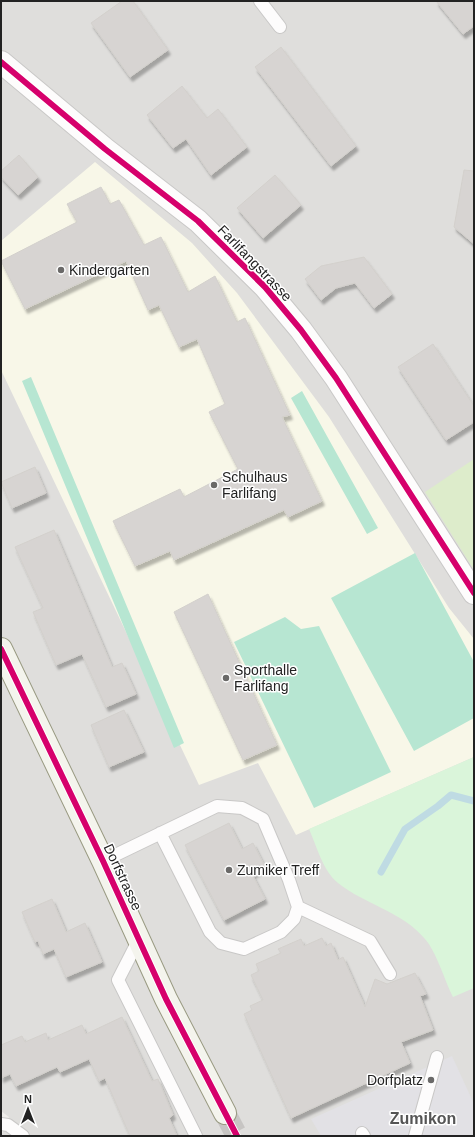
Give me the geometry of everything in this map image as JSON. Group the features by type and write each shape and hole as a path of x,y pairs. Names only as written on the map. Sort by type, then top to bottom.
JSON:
{"street":[{"name":"Farlifangstrasse","path":"1,62 105,149 198,221 265,287 301,330 336,378 474,593"},
{"name":"Dorfstrasse","path":"1,649 103,861 166,999 225,1113"}],"lane":[{"path":"260,1 280,27"},
{"path":"103,861 160,833 217,806 242,808 263,820 289,880 298,907 294,919 281,932 244,949 221,943 210,932 160,833"},
{"path":"298,907 370,941 390,974"},
{"path":"139,939 118,980 196,1136"},
{"path":"415,1136 436,1057"},
{"path":"1,1124 8,1125 23,1136"}],"shaded area":[{"path":"1,1 474,1 474,1136 1,1136 9,1117 1,1111"},
{"name":"Schulhaus Farlifang","path":"95,162 192,243 237,293 329,417 449,608 474,639 474,757 296,835 258,763 199,785 1,370 1,241"},
{"name":"Dorfplatz","path":"452,1056 474,1104 474,1136 321,1136 311,1119"}],"green space":[{"path":"31,377 184,743 174,748 22,381"},
{"path":"302,391 378,528 367,534 291,398"},
{"path":"474,459 474,570 425,492"},
{"path":"415,553 474,662 474,718 414,751 331,598"},
{"path":"285,617 301,629 319,626 391,772 314,808 234,642"},
{"path":"474,757 474,988 453,997 437,958 425,939 406,922 359,897 338,883 324,865 309,829"}],"building":[{"path":"122,1 133,1 168,50 130,77 91,23"},
{"path":"436,1 474,1 474,26 463,34"},
{"path":"281,47 356,146 331,166 255,67"},
{"path":"182,86 207,118 218,109 247,147 211,175 186,139 173,148 147,115"},
{"path":"19,155 38,177 18,195 1,177 1,171"},
{"path":"464,170 474,171 474,244 454,227"},
{"path":"275,175 301,205 263,238 237,208"},
{"name":"Schulhaus Farlifang","path":"101,187 110,204 119,200 144,245 161,237 188,292 215,276 237,322 245,318 290,415 282,417 322,501 288,517 284,510 174,560 170,551 135,566 113,521 180,489 184,497 238,469 209,412 225,404 197,339 179,347 159,305 148,310 126,261 25,309 1,261 77,222 67,204"},
{"path":"364,257 392,294 374,308 355,283 336,288 321,300 305,279 321,266"},
{"path":"433,344 474,406 474,422 446,440 398,367"},
{"path":"35,467 46,493 12,508 1,482"},
{"path":"54,530 112,667 122,663 136,694 106,707 82,654 56,665 33,612 43,608 15,547"},
{"name":"Sporthalle Farlifang","path":"208,594 277,745 243,760 174,612"},
{"path":"124,710 144,752 109,767 91,725"},
{"name":"Zumiker Treff","path":"229,823 242,849 253,843 265,867 252,874 265,899 224,920 185,845"},
{"path":"52,899 66,932 85,923 102,962 66,977 54,949 43,954 38,941 35,942 22,912"},
{"path":"322,938 326,946 331,943 338,960 343,957 365,1007 375,979 387,984 415,973 426,994 420,996 433,1030 401,1042 410,1063 291,1118 244,1014 252,1010 250,1006 263,1000 251,975 259,971 256,964 281,953 278,949 301,939 304,946"},
{"path":"122,1017 152,1081 158,1079 173,1115 169,1118 177,1136 130,1136 105,1078 99,1081 89,1059 60,1072 57,1067 16,1086 10,1074 1,1078 1,1045 22,1036 25,1042 46,1033 48,1040 82,1025 86,1034"}],"waterway":[{"path":"381,872 405,829 451,795 474,801"}],"tunnel":[{"path":"225,1113 237,1136"}],"cycle path":[{"path":"1,62 105,149 198,221 265,287 301,330 336,378 474,593"},
{"path":"1,649 103,861 166,999 237,1136"}],"place":[{"name":"Kindergarten","path":"61,270"},
{"name":"Schulhaus Farlifang","path":"214,485"},
{"name":"Sporthalle Farlifang","path":"226,678"},
{"name":"Zumiker Treff","path":"229,870"},
{"name":"Dorfplatz","path":"431,1080"}],"district":[{"name":"Zumikon","path":"423,1118"}]}
